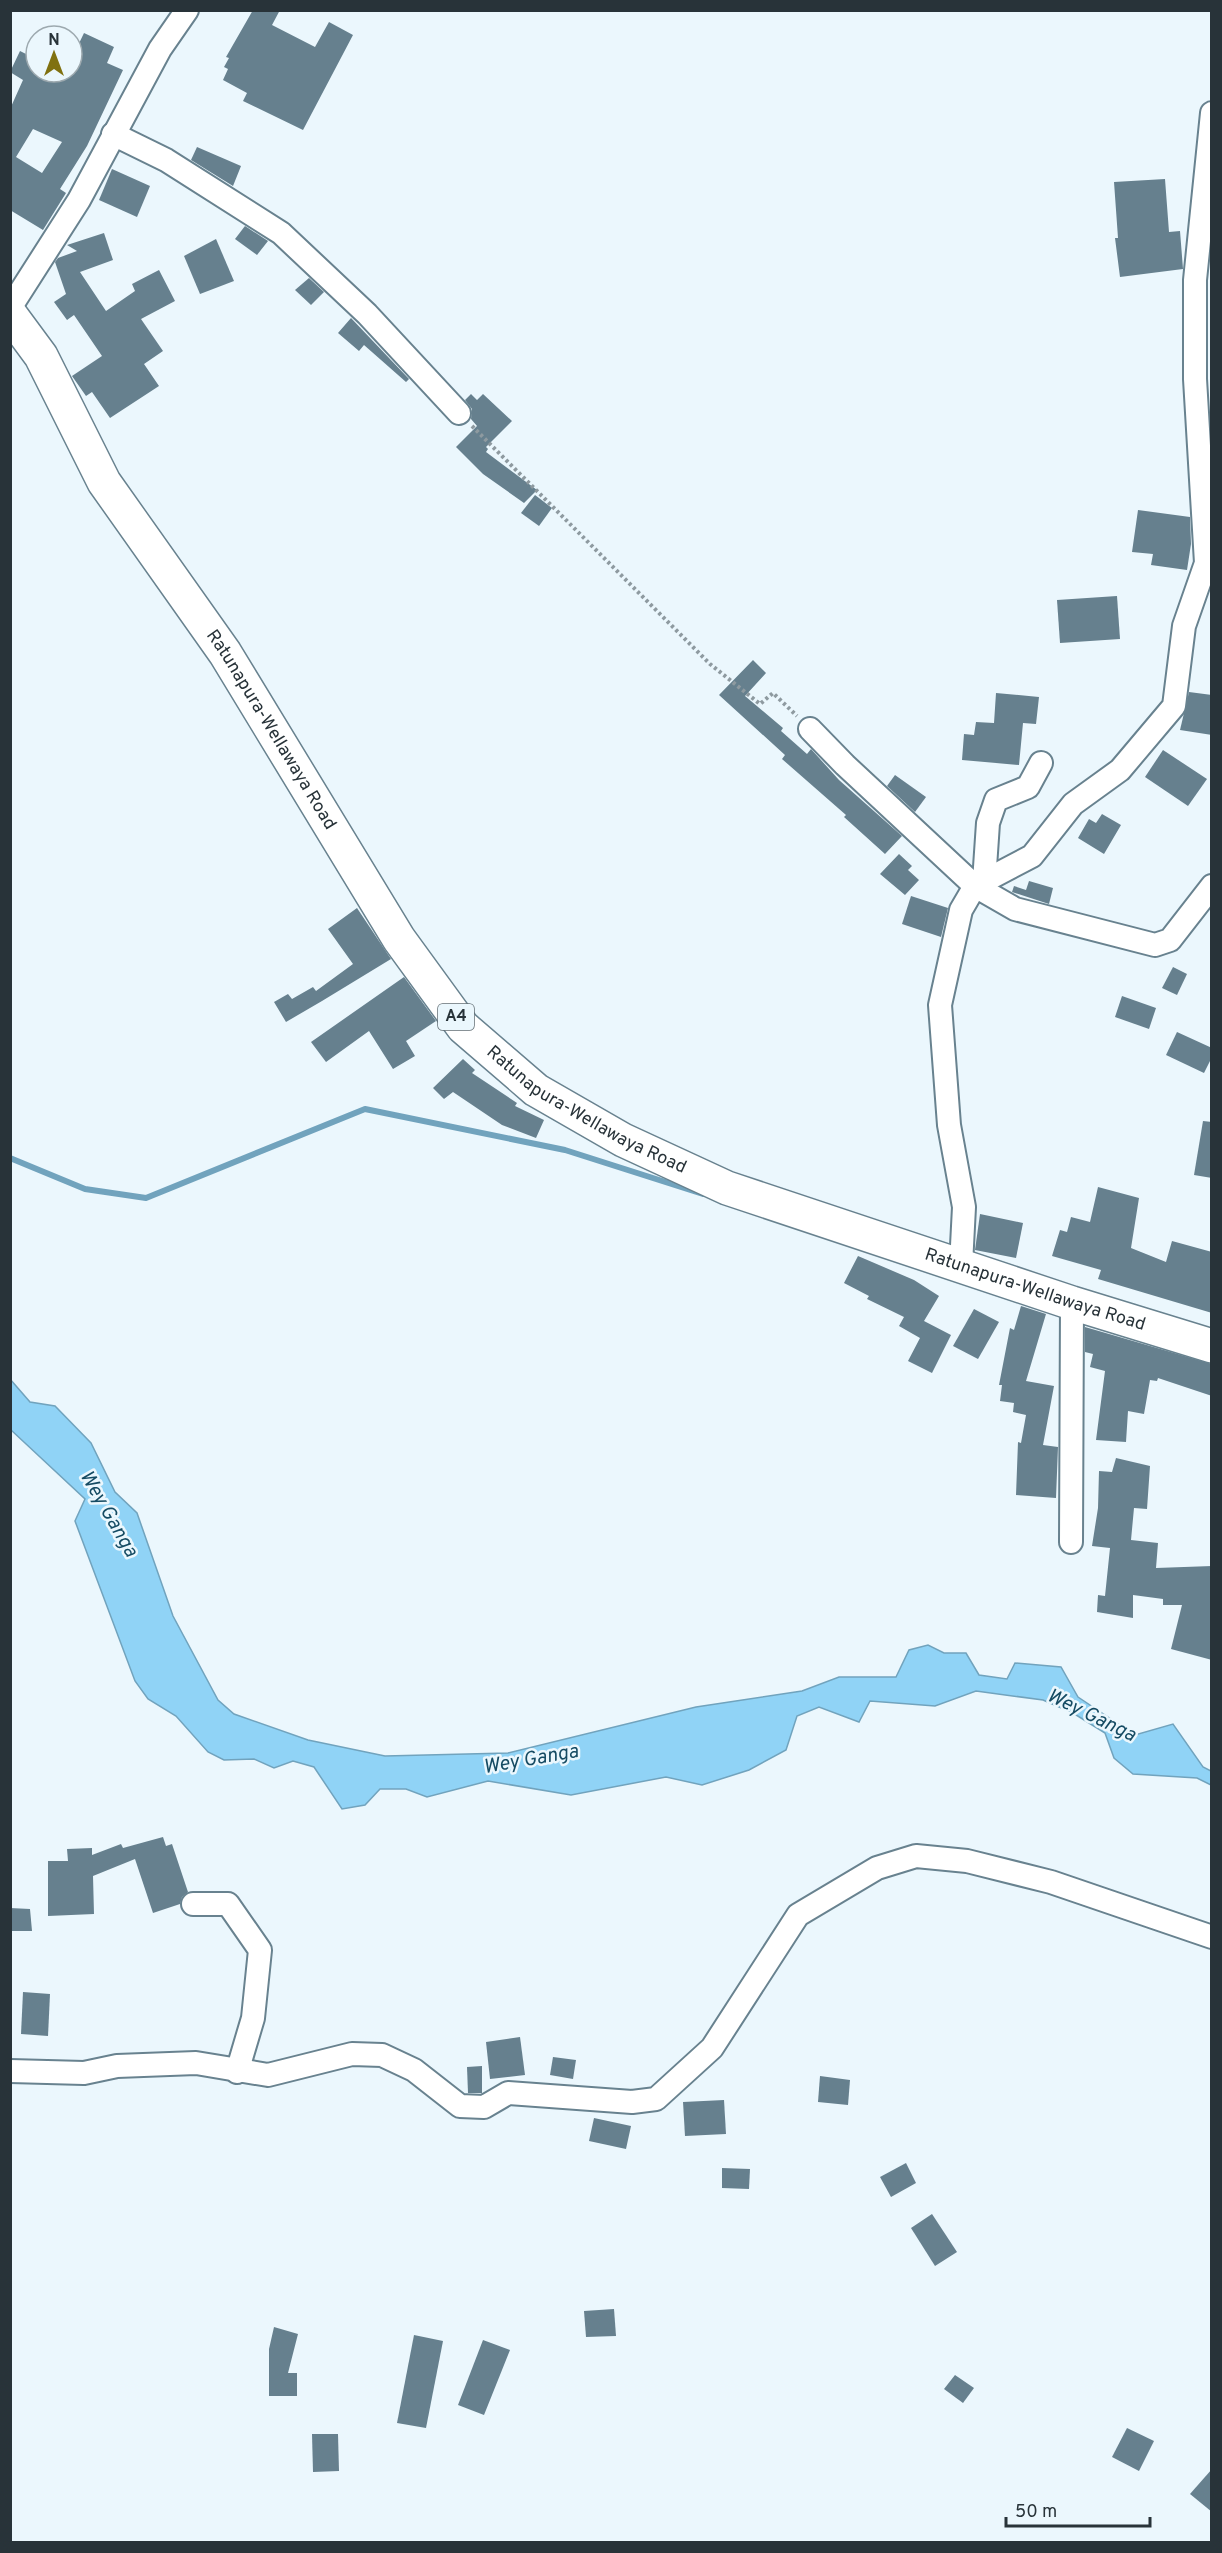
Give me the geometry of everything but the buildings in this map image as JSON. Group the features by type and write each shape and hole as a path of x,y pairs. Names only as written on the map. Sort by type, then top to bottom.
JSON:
{"highway":[{"name":"Ratunapura-Wellawaya Road","path":"10,314 40,356 104,482 225,653 399,939 463,1027 536,1090 623,1140 728,1188 1072,1304 1212,1346"}],"street":[{"path":"10,308 79,200 160,49 187,10"},
{"path":"979,884 1032,856 1073,804 1120,770 1174,706 1184,626 1206,563 1195,379 1195,280 1212,113"},
{"path":"113,134 166,160 281,233 367,314 459,413"},
{"path":"810,729 845,765 979,884 1015,909 1155,945 1170,940 1212,886"},
{"path":"961,1265 964,1207 949,1125 940,1005 961,910 979,884 988,823 996,800 1028,787 1041,763"},
{"path":"1071,1542 1072,1304"},
{"path":"10,2071 84,2073 117,2066 196,2063 237,2072 268,2075 352,2054 382,2055 414,2070 460,2106 484,2107 508,2093 632,2102 656,2099 712,2048 798,1915 877,1868 916,1856 967,1862 1051,1882 1212,1937"},
{"path":"193,1904 228,1904 260,1950 253,2018 237,2072"}],"path":[{"path":"459,413 710,664 760,704 773,693 810,729"}],"water":[{"name":"Wey Ganga","path":"10,1379 30,1402 55,1406 91,1443 115,1492 137,1513 173,1616 218,1700 234,1714 308,1740 385,1756 508,1753 696,1707 802,1691 839,1677 896,1677 909,1650 928,1645 944,1653 966,1653 979,1675 1007,1679 1015,1663 1061,1667 1078,1697 1135,1735 1173,1724 1203,1767 1211,1771 1211,1785 1197,1778 1133,1774 1114,1758 1105,1733 1073,1713 1043,1700 976,1691 935,1706 870,1701 859,1722 819,1707 797,1716 786,1750 749,1770 702,1785 666,1777 571,1795 488,1781 427,1797 406,1789 380,1789 365,1805 342,1809 314,1767 293,1761 274,1768 254,1759 224,1760 208,1752 176,1716 148,1699 135,1681 75,1521 85,1499 11,1430"}],"waterway":[{"path":"10,1158 85,1189 146,1198 365,1109 565,1150 703,1194"}]}
